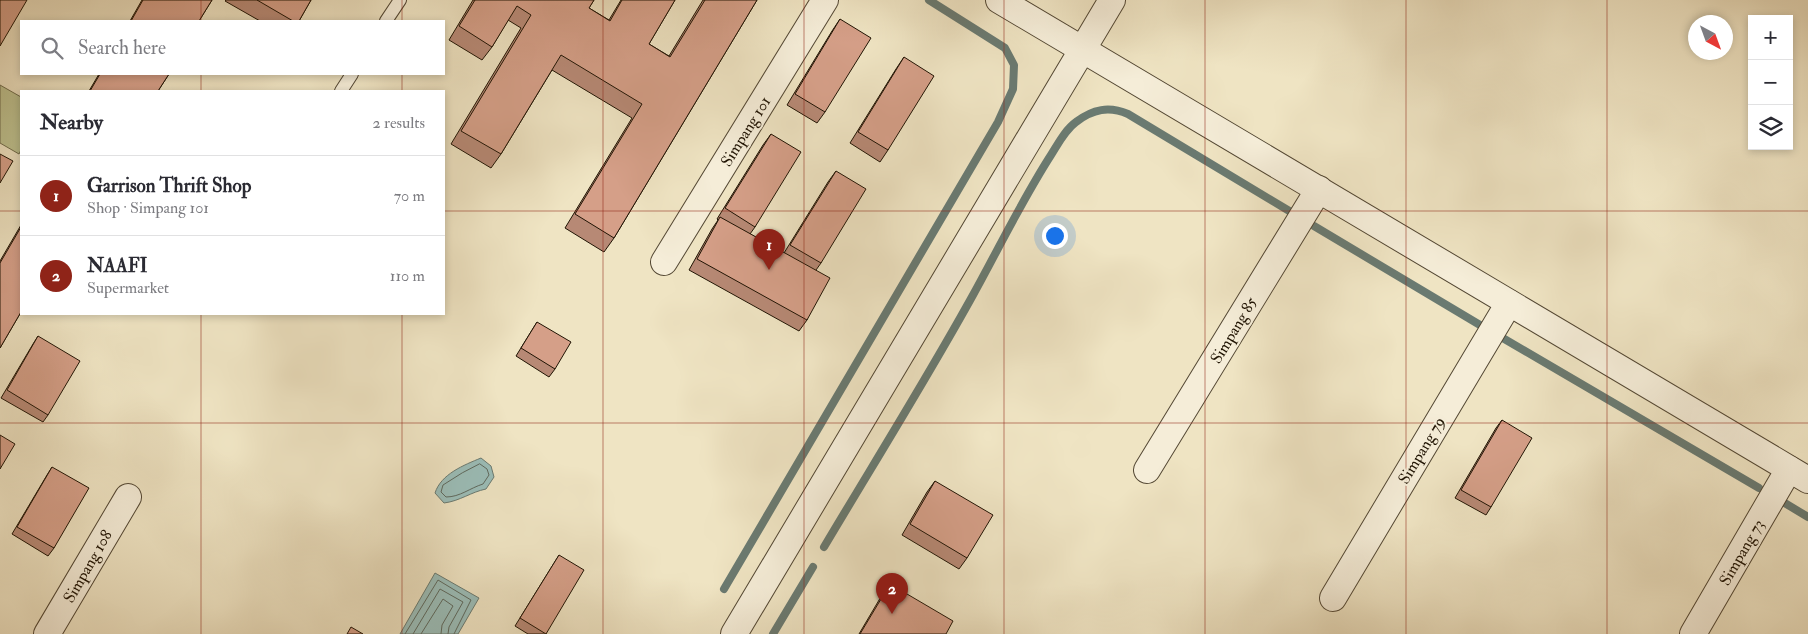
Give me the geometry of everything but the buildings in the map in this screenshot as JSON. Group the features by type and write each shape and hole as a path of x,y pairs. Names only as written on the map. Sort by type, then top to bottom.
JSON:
{"street":[{"name":"Simpang 101","path":"664,262 824,0"},
{"path":"999,0 1799,475"},
{"path":"734,634 1112,0"},
{"name":"Simpang 85","path":"1147,470 1319,189"},
{"name":"Simpang 79","path":"1333,598 1509,303"},
{"name":"Simpang 73","path":"1693,634 1799,475"},
{"name":"Simpang 108","path":"47,634 128,497"}],"lane":[{"path":"387,20 400,0"},
{"path":"342,90 351,75"}],"green space":[{"path":"0,85 20,96 19,154 0,143"}],"water":[{"path":"481,458 491,466 494,477 486,489 444,503 435,493 442,480 454,471"},
{"path":"435,573 479,598 458,634 400,634"}],"waterway":[{"path":"724,589 998,122 1013,89 1014,65 1005,48 929,0"},
{"path":"824,547 937,358 1040,172 1062,137 1076,122 1089,114 1101,110 1114,110 1128,114 1291,212"},
{"path":"1314,226 1480,325"},
{"path":"1501,337 1759,488"},
{"path":"1783,502 1808,517"},
{"path":"773,634 813,567"}],"place":[{"name":"Garrison Thrift Shop","path":"769,270"},
{"name":"NAAFI","path":"892,614"}]}
